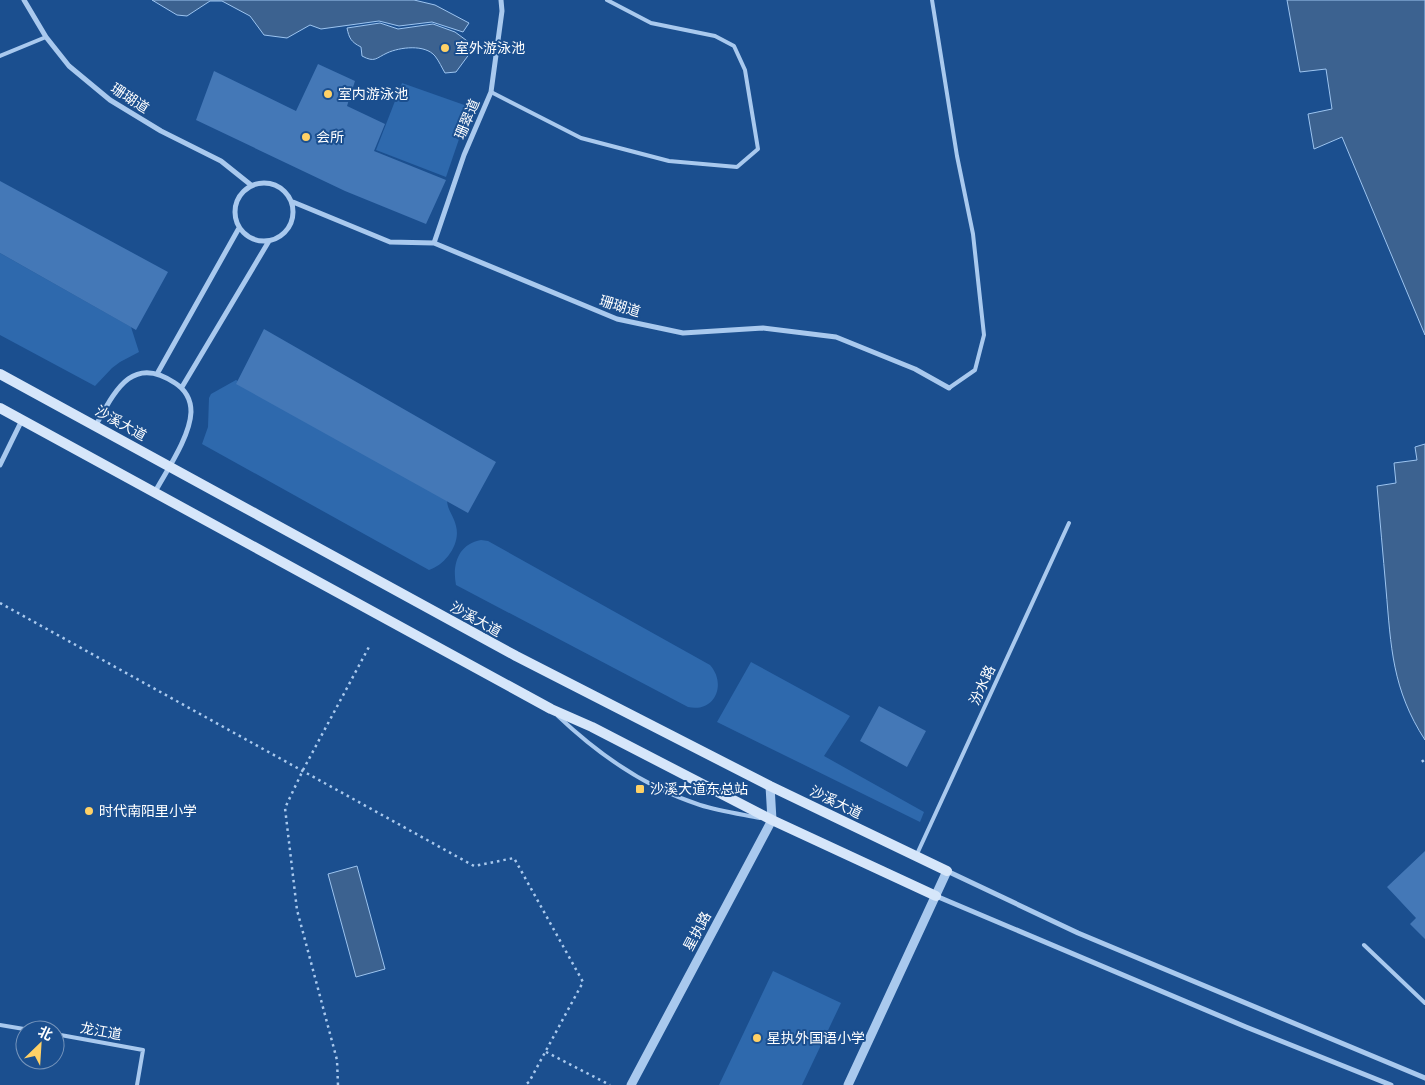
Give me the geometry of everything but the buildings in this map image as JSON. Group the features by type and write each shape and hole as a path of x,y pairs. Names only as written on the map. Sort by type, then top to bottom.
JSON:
{"main road":[{"name":"沙溪大道","path":"0,374 516,656 770,786 948,871"},
{"path":"0,408 551,709 592,727 772,820 936,896"}],"street":[{"name":"珊瑚道","path":"24,0 46,37 69,66 110,100 161,131 221,161 251,185"},
{"name":"珊翠道","path":"434,243 464,155 491,92 502,11 501,0"},
{"path":"264,182 276,184 286,192 293,202 295,215 290,227 281,236 269,241 252,239 240,228 235,216 236,204 241,192 251,185 264,182"},
{"name":"珊瑚道","path":"293,202 390,242 434,243 617,319 683,333 763,328 836,337 915,369 949,388"},
{"path":"158,374 240,228"},
{"path":"182,387 269,241"},
{"path":"96,425 113,394 130,377 139,373 158,374 182,387 190,401 191,419 170,466 154,493"},
{"path":"0,465 22,420"},
{"path":"770,786 772,820"},
{"name":"星执路","path":"631,1085 772,820"},
{"path":"848,1085 948,871 1078,933 1425,1078"},
{"path":"936,896 1219,1016 1391,1085"}],"lane":[{"path":"491,92 581,138 669,161 737,167 758,149 745,70 734,46 715,36 651,23 607,0"},
{"path":"932,0 957,156 973,234 984,335 976,370 949,388"},
{"path":"0,56 46,37"},
{"name":"汾水路","path":"916,856 1069,523"},
{"path":"551,709 592,747 610,760 683,800 702,806 772,820"},
{"path":"1364,945 1425,1003"},
{"path":"0,1025 15,1028"},
{"name":"龙江道","path":"65,1036 143,1050 136,1085"}],"path":[{"path":"0,604 474,866 514,858 583,982 546,1052 529,1082 525,1085"},
{"path":"338,1085 338,1060 297,910 285,808 303,770 370,645"},
{"path":"1422,760 1425,764"},
{"path":"546,1052 610,1085"}],"shaded area":[{"path":"152,0 414,0 435,5 469,23 463,32 432,22 399,26 379,21 321,29 310,25 287,38 264,35 250,16 222,1 210,1 187,16 177,15"},
{"path":"1287,0 1425,0 1425,335 1342,137 1314,149 1308,114 1332,109 1326,69 1300,72"},
{"name":"室外游泳池","path":"380,23 398,29 433,24 455,32 470,43 470,53 456,72 445,73 431,52 419,48 399,49 375,59 366,58 362,56 361,47 351,39 347,28"},
{"path":"402,83 470,107 446,177 376,150"},
{"path":"0,253 131,327 139,352 112,368 95,386 0,335"},
{"path":"236,380 447,496 457,533 454,547 446,559 429,570 202,444 208,427 209,398 211,394"},
{"path":"1425,444 1425,740 1406,703 1395,667 1377,486 1396,483 1394,463 1417,460 1415,447"},
{"path":"481,540 488,541 710,665 718,680 716,695 705,706 697,708 688,707 456,585 455,570 458,556 467,546"},
{"path":"751,662 850,716 824,756 924,812 920,822 717,722"},
{"path":"357,866 385,969 356,977 328,874"},
{"path":"773,971 841,1003 802,1085 719,1085"}],"place":[{"name":"室外游泳池","path":"445,48"},
{"name":"室内游泳池","path":"328,94"},
{"name":"会所","path":"306,137"},
{"name":"沙溪大道东总站","path":"640,789"},
{"name":"时代南阳里小学","path":"89,811"},
{"name":"星执外国语小学","path":"757,1038"}]}
